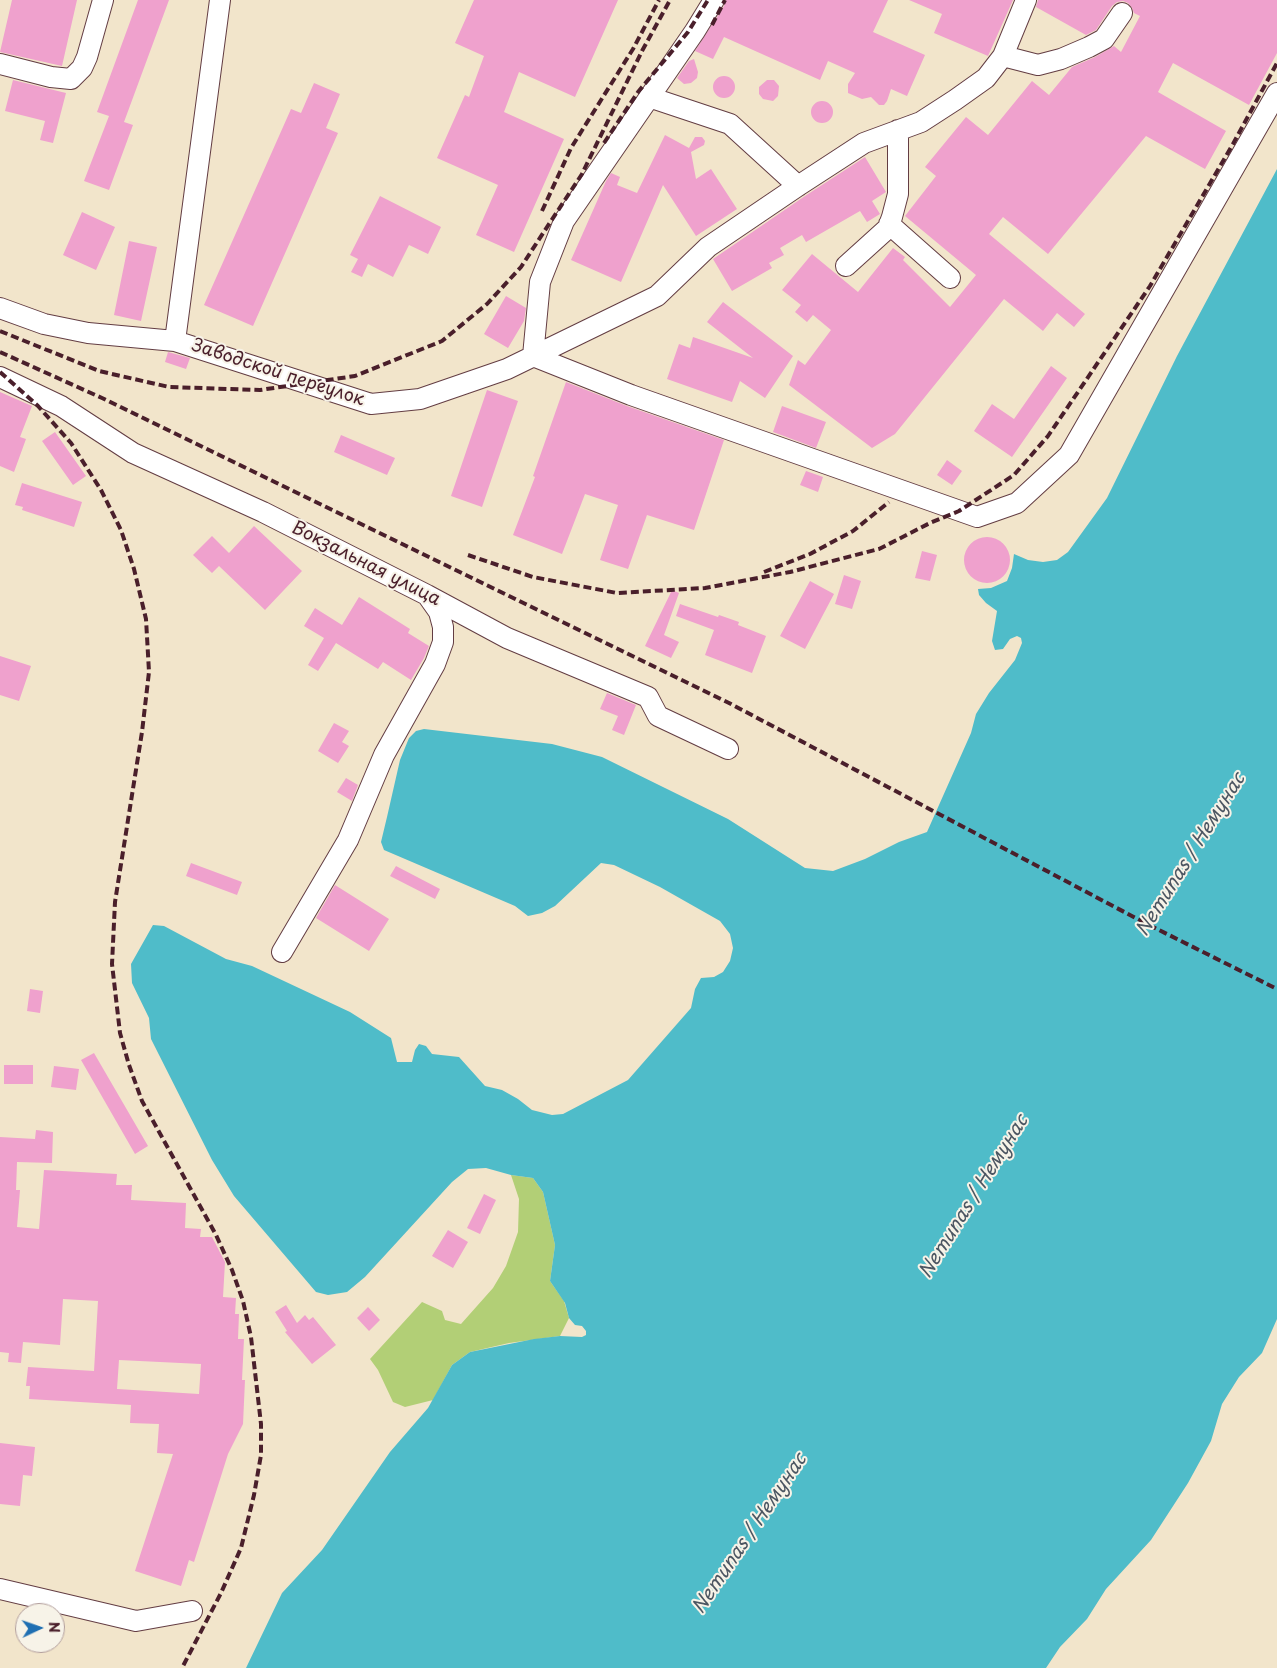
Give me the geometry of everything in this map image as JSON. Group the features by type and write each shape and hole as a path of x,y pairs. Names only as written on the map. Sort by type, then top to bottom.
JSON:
{"street":[{"path":"0,64 51,77 71,78 82,68 87,57 103,0"},
{"path":"175,341 220,0"},
{"path":"714,0 695,31 564,221 540,282 533,356 631,395 976,517 1016,503 1069,455 1277,93"},
{"name":"Заводской переулок","path":"0,308 44,324 88,333 175,341 371,404 420,399 507,369 658,296 708,246 798,186 864,143 921,122 986,78 1004,56 1026,0"},
{"path":"1004,56 1038,65 1061,59 1090,47 1104,38 1122,13"},
{"path":"650,97 730,124 798,186"},
{"path":"846,266 888,228 898,194 898,130"},
{"path":"889,224 950,278"},
{"name":"Вокзальная улица","path":"0,377 61,406 133,453 263,512 427,594 507,638 648,697 658,716 728,749"},
{"path":"282,952 348,840 384,754 435,664 443,642 443,626 439,612 427,594"},
{"path":"0,1589 136,1621 192,1611"}],"green space":[{"path":"511,1175 533,1178 543,1192 555,1245 550,1281 564,1301 569,1318 560,1336 509,1343 470,1352 452,1365 433,1400 405,1407 393,1402 378,1370 370,1359 422,1302 442,1311 445,1320 461,1324 493,1288 506,1266 518,1232 519,1199"}],"water":[{"name":"Nemunas / Немунас","path":"1277,169 1277,1319 1262,1353 1239,1377 1222,1404 1211,1441 1188,1483 1151,1540 1106,1589 1087,1619 1060,1647 1046,1668 246,1668 282,1593 322,1550 390,1452 428,1408 452,1365 470,1352 534,1339 560,1336 582,1337 586,1335 586,1331 582,1326 575,1325 569,1318 565,1303 550,1281 555,1245 543,1192 533,1178 511,1175 486,1168 468,1169 452,1182 365,1277 347,1292 328,1295 316,1292 234,1196 212,1160 151,1039 149,1018 132,983 131,964 153,925 164,926 226,959 252,966 350,1012 391,1038 397,1062 412,1062 415,1050 419,1044 426,1046 432,1054 459,1057 485,1086 502,1090 532,1110 552,1115 563,1114 628,1080 691,1008 695,989 701,978 714,977 723,972 730,961 733,948 730,934 720,921 660,887 614,865 601,863 555,906 542,913 528,916 515,906 384,850 381,842 400,760 409,738 416,731 424,729 552,744 602,757 728,819 805,868 833,871 927,832 971,733 976,714 989,693 1015,660 1022,643 1021,638 1017,636 1010,639 1003,649 995,650 992,641 997,611 979,595 978,589 991,588 1007,581 1012,568 1014,554 1028,560 1043,562 1057,560 1068,552 1107,498 1177,356"}],"building":[{"path":"12,0 77,0 62,66 0,52"},
{"path":"138,0 169,0 124,122 133,125 109,190 84,181 109,116 97,112"},
{"path":"474,0 618,0 575,97 519,72 504,112 564,139 514,252 476,235 498,185 437,158 465,95 469,97 484,56 455,43"},
{"path":"726,0 888,0 873,32 925,55 907,96 891,89 884,105 879,105 871,97 862,99 848,93 848,84 855,73 828,61 820,80 724,37 713,59 695,51"},
{"path":"909,0 1013,0 988,56 934,33 942,14"},
{"path":"1038,0 1277,0 1277,53 1249,105 1173,63 1158,92 1226,131 1205,169 1146,136 1048,254 1003,217 989,234 1085,314 1074,327 1057,313 1043,331 1004,299 895,434 872,448 789,385 798,360 805,365 831,330 813,315 807,322 795,312 801,305 782,290 812,254 858,292 893,248 905,257 903,260 950,307 976,275 905,216 936,176 925,167 966,117 988,135 1032,81 1049,95 1072,67 1114,46 1121,52 1140,16 1134,13 1128,3 1123,1 1117,2 1112,6 1096,30 1086,35 1036,7"},
{"path":"694,59 698,72 697,78 691,83 684,84 677,78 689,61"},
{"path":"724,76 732,79 735,87 732,95 724,98 716,95 713,87 716,79"},
{"path":"13,80 66,93 53,143 40,140 45,121 5,111"},
{"path":"767,80 774,80 779,86 778,96 773,101 763,99 759,94 759,87"},
{"path":"314,83 340,94 326,128 338,133 253,326 204,305 291,109 301,113"},
{"path":"822,101 830,104 833,112 830,120 822,123 814,120 811,112 814,104"},
{"path":"665,135 689,148 695,137 702,137 705,141 704,145 691,152 696,179 711,169 737,209 696,236 663,185 621,282 571,260 611,173 620,177 617,185 637,193"},
{"path":"865,157 886,192 872,201 880,214 867,222 860,211 806,242 802,235 780,248 784,255 769,263 772,268 732,291 713,259"},
{"path":"380,196 441,227 428,254 409,245 393,277 368,264 362,277 351,272 358,259 350,255"},
{"path":"82,212 115,227 96,270 63,255"},
{"path":"129,241 157,247 141,321 114,315"},
{"path":"506,296 526,308 524,321 508,348 484,334"},
{"path":"723,302 793,356 765,398 740,381 732,402 667,379 679,344 690,348 693,337 753,358 707,322"},
{"path":"168,352 190,358 186,369 165,362"},
{"path":"1051,366 1067,378 1012,457 974,431 992,404 1014,419"},
{"path":"566,382 627,406 724,440 694,530 647,515 628,569 600,560 618,505 585,494 562,554 513,535 535,477 533,476"},
{"path":"487,390 518,401 482,507 451,496"},
{"path":"0,392 32,406 20,437 26,439 14,472 0,466"},
{"path":"782,406 826,422 816,448 773,432"},
{"path":"55,432 86,476 73,485 42,441"},
{"path":"341,435 395,458 387,475 334,452"},
{"path":"947,460 962,471 952,485 937,475"},
{"path":"806,471 823,477 818,492 800,485"},
{"path":"22,483 82,502 74,527 22,510 23,507 15,505"},
{"path":"254,526 302,571 265,610 219,566 212,573 193,555 212,536 229,553"},
{"path":"982,537 992,537 1006,547 1010,560 1006,573 1000,579 992,583 982,583 968,573 964,565 964,555 974,541"},
{"path":"922,551 937,555 930,581 915,578"},
{"path":"844,575 861,581 852,609 835,604"},
{"path":"810,581 834,594 805,649 780,636"},
{"path":"672,590 679,593 664,635 679,642 671,658 645,646"},
{"path":"359,597 410,629 408,633 429,646 411,680 383,662 378,669 336,643 318,671 308,665 324,638 304,626 315,608 342,625"},
{"path":"680,604 739,622 738,625 766,636 752,673 705,655 714,630 676,616"},
{"path":"0,656 31,666 19,701 0,695"},
{"path":"607,693 636,705 624,735 612,730 618,716 600,709"},
{"path":"334,723 349,731 342,742 349,746 338,763 318,751"},
{"path":"346,778 358,785 352,801 337,792"},
{"path":"191,863 242,882 237,895 186,876"},
{"path":"396,866 440,889 435,899 390,876"},
{"path":"335,885 389,919 369,951 316,918"},
{"path":"30,989 43,991 40,1013 27,1011"},
{"path":"94,1053 148,1146 135,1154 81,1060"},
{"path":"4,1065 33,1065 33,1084 4,1084"},
{"path":"54,1066 79,1069 76,1090 51,1087"},
{"path":"36,1130 53,1132 52,1163 17,1162 16,1190 20,1190 17,1227 39,1229 44,1170 117,1174 116,1185 132,1185 131,1200 186,1203 185,1228 201,1229 200,1237 212,1237 225,1262 223,1297 236,1298 235,1314 239,1314 238,1339 244,1339 242,1380 245,1380 243,1424 228,1454 194,1562 189,1560 181,1586 135,1571 173,1454 157,1453 159,1424 130,1423 131,1405 29,1399 30,1386 26,1386 28,1367 94,1371 98,1301 63,1299 60,1345 23,1342 21,1363 8,1362 9,1353 0,1352 0,1137 35,1139","holes":["119,1360 201,1364 199,1394 117,1389"]},
{"path":"484,1194 496,1200 480,1234 467,1228"},
{"path":"448,1230 468,1242 453,1268 432,1256"},
{"path":"286,1305 297,1323 305,1315 309,1320 313,1317 336,1345 312,1364 285,1332 287,1331 275,1312"},
{"path":"368,1307 380,1320 369,1331 357,1318"},
{"path":"0,1443 35,1447 32,1476 23,1475 20,1506 0,1504"}],"railway":[{"path":"542,211 571,148 633,49 659,0"},
{"path":"0,331 99,371 169,387 260,390 355,376 442,341 487,304 521,267 582,174 642,51 670,0"},
{"path":"604,143 638,92 688,32 708,0"},
{"path":"712,25 725,0"},
{"path":"468,555 533,577 617,593 705,588 790,572 879,549 930,523 959,511 1014,475 1048,436 1150,286 1233,144 1277,63"},
{"path":"0,352 102,398 729,703 1147,924 1277,989"},
{"path":"0,372 38,406 71,443 101,490 121,530 134,569 146,619 149,672 142,732 115,902 112,964 120,1033 142,1101 216,1235 232,1270 243,1301 251,1337 261,1424 261,1455 254,1495 241,1548 221,1593 182,1668"},
{"path":"764,572 810,554 853,531 889,502"}]}
